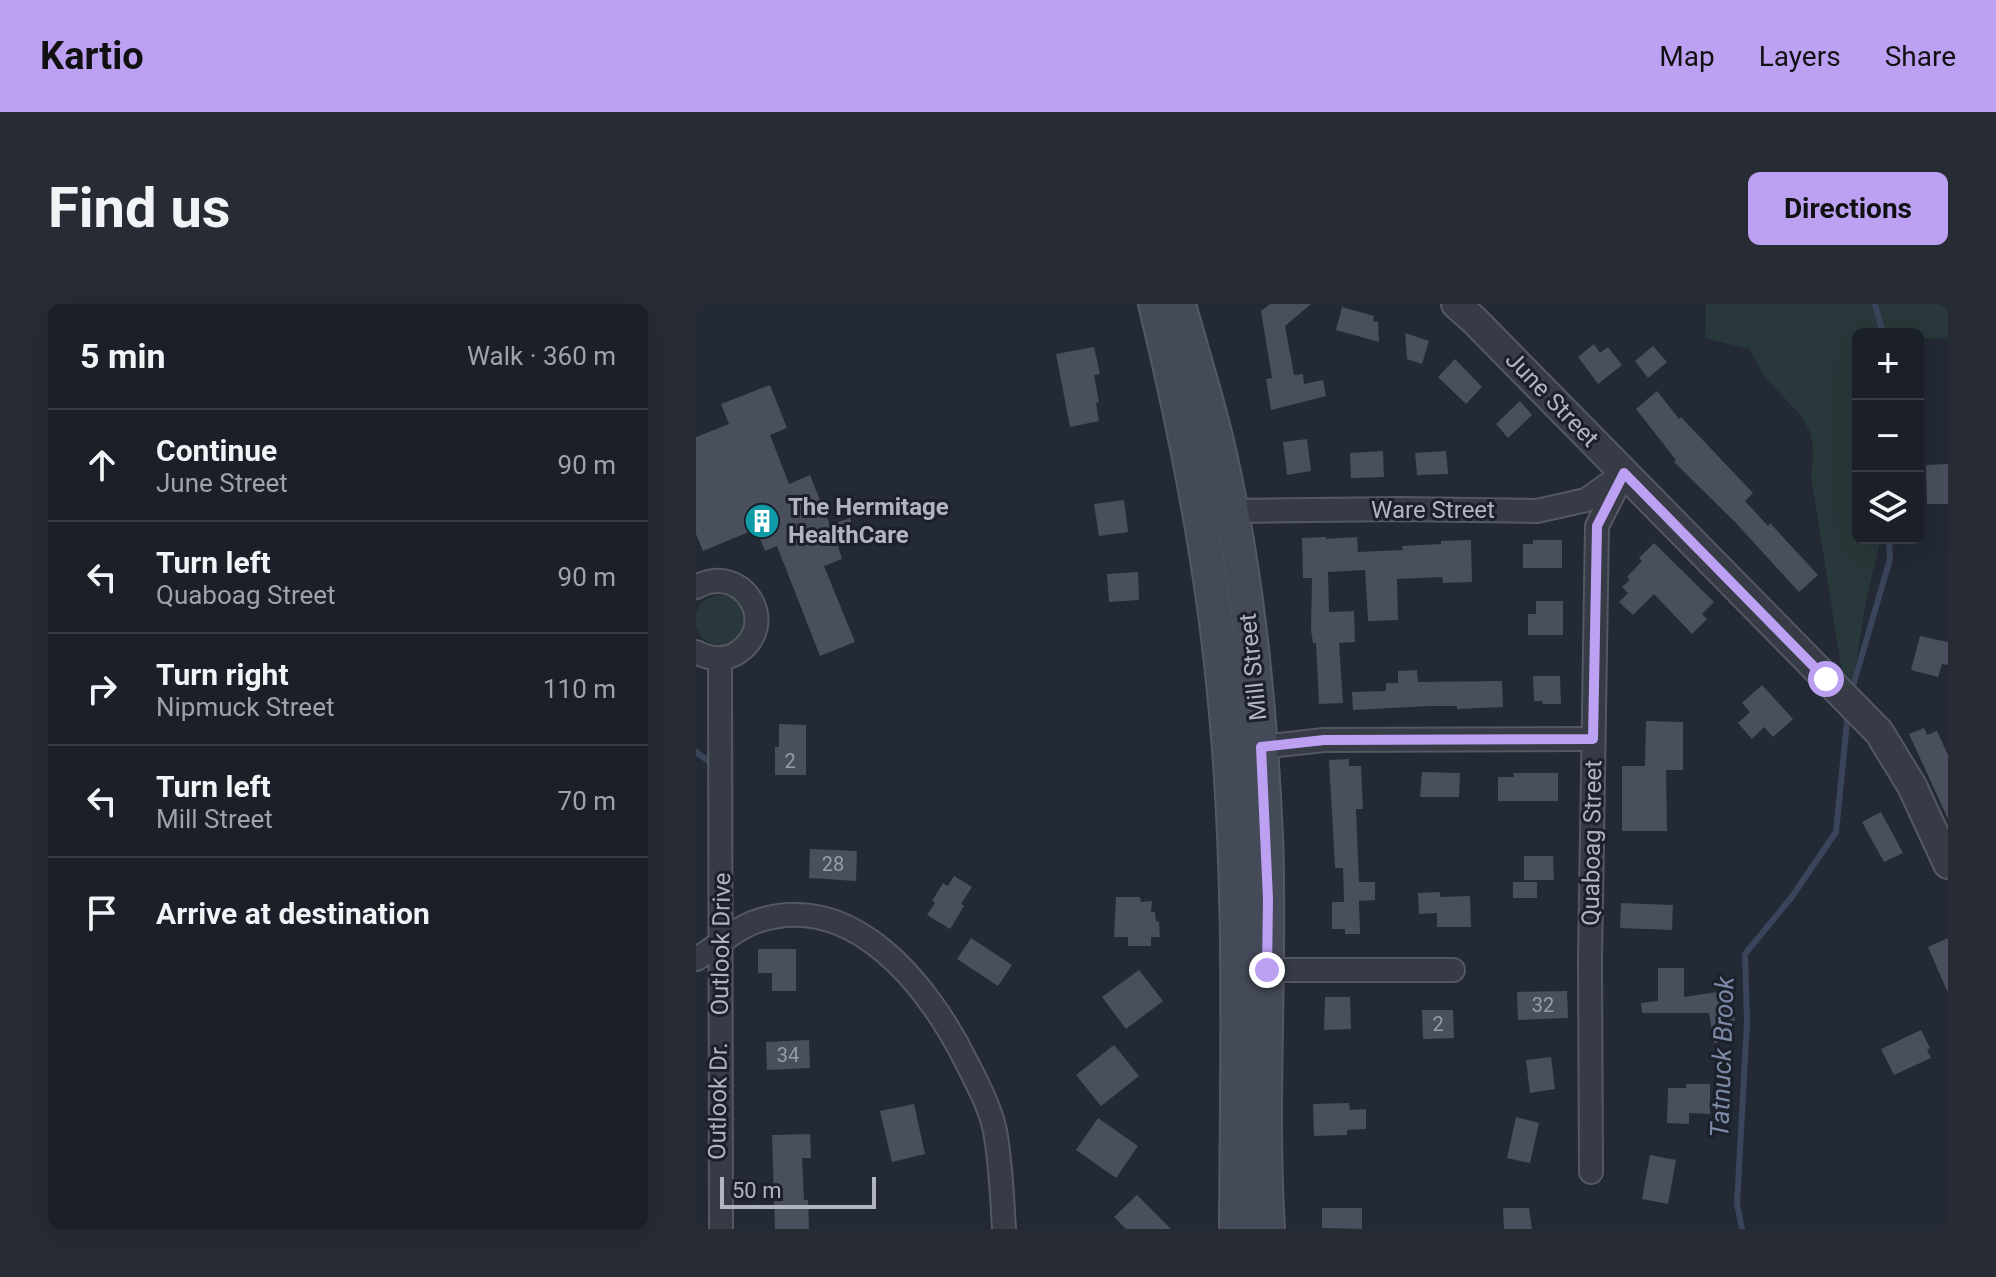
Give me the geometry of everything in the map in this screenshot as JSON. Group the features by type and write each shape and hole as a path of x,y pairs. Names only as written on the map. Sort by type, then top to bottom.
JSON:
{"main road":[{"name":"Mill Street","path":"1155,304 1177,395 1216,612 1225,704 1235,855 1236,1229"},
{"name":"Mill Street","path":"1179,304 1219,448 1232,511 1247,605 1261,747 1268,899 1265,1140 1268,1229"}],"street":[{"name":"June Street","path":"1456,304 1879,732 1912,786 1948,864"},
{"name":"Ware Street","path":"1232,511 1537,511 1586,500 1624,473"},
{"name":"Quaboag Street","path":"1591,1172 1590,960 1597,526 1624,473"},
{"path":"696,587 714,581 733,584 748,595 755,610 756,627 746,647 735,654 720,659 696,652"},
{"name":"Outlook Drive","path":"718,1229 720,659"},
{"path":"1261,747 1324,740 1593,739"},
{"path":"696,959 721,939 752,923 802,915 853,929 887,953 928,1000 960,1048 985,1100 995,1131 1004,1229"},
{"path":"1267,970 1453,970"}],"shaded area":[{"path":"1706,304 1948,304 1948,339 1924,338 1924,328 1852,328 1852,544 1880,544 1866,601 1853,682 1842,672 1811,476 1813,457 1809,430 1764,374 1749,349 1705,338"},
{"path":"720,595 738,602 745,620 738,638 720,645 702,638 695,620 702,602"}],"building":[{"path":"1270,304 1311,304 1285,326 1294,375 1303,374 1304,384 1323,380 1326,396 1271,410 1266,379 1272,378 1261,311"},
{"path":"1342,307 1374,316 1373,321 1378,322 1379,342 1336,330"},
{"path":"1405,333 1429,341 1422,364 1407,359"},
{"path":"1594,344 1600,353 1608,347 1622,365 1598,384 1578,357"},
{"path":"1653,346 1667,362 1648,378 1635,361"},
{"path":"1094,347 1100,374 1094,375 1099,421 1070,427 1056,354"},
{"path":"1455,359 1482,387 1466,404 1438,377"},
{"name":"The Hermitage HealthCare","path":"770,385 787,428 770,435 789,484 810,475 830,525 850,518 856,535 837,543 842,559 824,566 855,642 820,656 777,546 765,551 756,529 703,551 696,534 696,437 729,424 721,404"},
{"path":"1657,391 1679,419 1681,417 1753,493 1745,501 1818,575 1799,592 1736,523 1674,462 1676,460 1636,409"},
{"path":"1520,401 1532,415 1508,438 1496,424"},
{"path":"1307,439 1311,471 1287,475 1283,442"},
{"path":"1383,451 1384,477 1351,478 1350,453"},
{"path":"1446,451 1448,474 1417,475 1415,453"},
{"path":"1948,464 1948,504 1927,504 1926,465"},
{"path":"1124,500 1128,532 1099,536 1094,504"},
{"path":"1357,537 1358,552 1403,550 1402,546 1471,540 1472,582 1443,583 1442,577 1397,579 1398,620 1368,621 1365,570 1328,572 1329,612 1354,611 1355,642 1339,643 1343,703 1319,704 1316,643 1313,643 1311,630 1312,578 1303,578 1302,538"},
{"path":"1533,540 1562,540 1562,568 1523,568 1523,544 1533,544"},
{"path":"1654,543 1714,602 1702,614 1707,619 1692,634 1654,594 1633,615 1619,602 1628,593 1622,587 1630,580 1627,577 1642,561 1639,558"},
{"path":"1138,572 1139,600 1109,602 1107,574"},
{"path":"1536,601 1563,601 1563,635 1528,635 1528,614 1536,614"},
{"path":"1920,636 1948,642 1948,665 1942,664 1938,677 1911,670"},
{"path":"1417,670 1418,682 1502,681 1503,707 1457,709 1457,706 1430,706 1353,710 1352,692 1386,691 1386,683 1398,683 1398,671"},
{"path":"1533,676 1560,676 1561,704 1534,701"},
{"path":"1762,685 1793,719 1773,737 1764,727 1752,739 1738,723 1750,712 1742,703"},
{"path":"1646,721 1683,722 1683,770 1666,770 1667,831 1622,831 1622,766 1645,766"},
{"path":"779,724 806,725 806,775 775,775"},
{"path":"1924,728 1927,735 1937,731 1948,755 1948,819 1909,734"},
{"path":"1349,759 1349,766 1361,766 1363,809 1356,809 1359,882 1375,882 1375,900 1359,901 1360,934 1345,934 1345,929 1332,929 1332,902 1344,902 1343,868 1335,868 1329,760"},
{"path":"1422,772 1460,773 1459,797 1420,797"},
{"path":"1513,773 1558,773 1558,801 1498,801 1498,777 1514,777"},
{"path":"1881,812 1903,853 1884,862 1862,822"},
{"path":"810,849 857,851 856,881 809,878"},
{"path":"1524,856 1553,856 1554,880 1524,880"},
{"path":"954,876 972,887 950,929 927,915 943,883 948,886"},
{"path":"1513,882 1537,882 1537,898 1513,898"},
{"path":"1440,892 1440,897 1470,896 1471,927 1437,927 1437,913 1419,914 1418,893"},
{"path":"1116,897 1140,897 1141,902 1152,901 1151,912 1155,912 1156,921 1159,922 1160,937 1151,937 1151,946 1128,946 1128,937 1114,937"},
{"path":"1621,903 1673,905 1672,930 1620,928"},
{"path":"971,938 1012,965 998,986 957,959"},
{"path":"1948,938 1948,993 1928,947"},
{"path":"758,949 796,949 796,991 772,991 772,973 758,973"},
{"path":"1658,968 1684,968 1684,997 1730,990 1735,1021 1729,1022 1732,1040 1714,1043 1709,1013 1642,1013 1641,1003 1658,1001"},
{"path":"1139,970 1163,1001 1126,1029 1102,997"},
{"path":"1567,991 1568,1018 1518,1020 1517,992"},
{"path":"1325,997 1350,997 1351,1029 1324,1030"},
{"path":"1422,1010 1453,1010 1454,1038 1423,1039"},
{"path":"1921,1030 1930,1048 1927,1050 1931,1058 1894,1075 1881,1049"},
{"path":"809,1040 810,1068 767,1070 766,1042"},
{"path":"1114,1045 1139,1076 1101,1106 1076,1075"},
{"path":"1551,1057 1555,1089 1530,1093 1526,1060"},
{"path":"1686,1084 1710,1084 1710,1114 1689,1113 1689,1124 1667,1123 1668,1088 1686,1088"},
{"path":"1349,1103 1350,1110 1366,1109 1366,1129 1347,1130 1347,1135 1314,1136 1313,1104"},
{"path":"914,1104 925,1154 892,1162 880,1111"},
{"path":"1516,1117 1539,1123 1530,1163 1507,1158"},
{"path":"1098,1118 1138,1146 1116,1178 1076,1150"},
{"path":"810,1134 811,1158 802,1158 809,1229 775,1229 772,1135"},
{"path":"1650,1155 1676,1160 1668,1204 1642,1199"},
{"path":"1137,1195 1171,1229 1126,1229 1114,1217"},
{"path":"1322,1208 1362,1208 1362,1229 1322,1228"},
{"path":"1503,1208 1529,1208 1532,1229 1504,1229"}],"waterway":[{"name":"Tatnuck Brook","path":"1875,304 1881,328"},
{"name":"Tatnuck Brook","path":"1851,693 1890,559 1889,544"},
{"name":"Tatnuck Brook","path":"1742,1229 1737,1204 1747,1022 1745,954 1791,898 1836,832 1848,712"},
{"path":"696,752 714,765"}],"place":[{"name":"The Hermitage HealthCare","path":"762,521"}],"route":[{"path":"1267,970 1268,899 1261,747 1324,740 1593,739 1597,526 1624,473 1826,679"}]}
